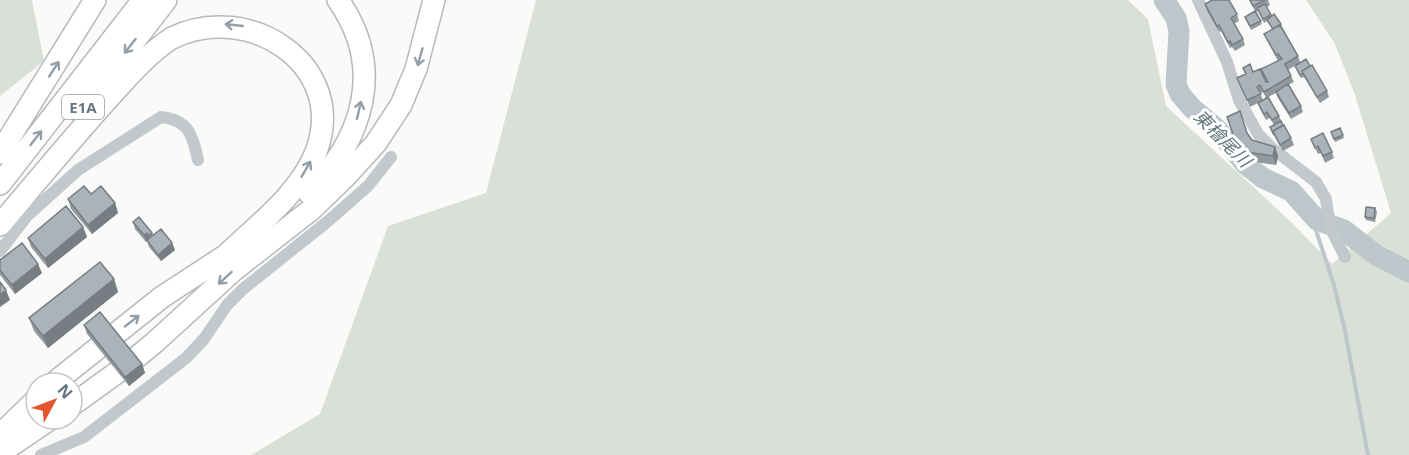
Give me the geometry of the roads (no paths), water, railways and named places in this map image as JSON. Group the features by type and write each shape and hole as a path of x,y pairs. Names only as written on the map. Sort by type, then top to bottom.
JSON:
{"highway":[{"path":"0,153 95,0"},
{"name":"E1A","path":"0,184 143,0"},
{"name":"E1A","path":"0,215 166,0"},
{"path":"69,371 162,297 263,231 305,197 327,175 354,132 361,108 363,63 356,35 338,0"},
{"path":"426,0 428,26"},
{"path":"84,396 154,343 234,270 312,209 376,143 401,105 416,69 434,0"},
{"path":"0,225 68,143 146,59 172,38 202,25 232,24 261,31 281,40 307,66 316,86 321,110 321,130 316,152 304,175 283,200 224,257"},
{"path":"0,435 24,412"},
{"path":"0,453 32,431"}],"street":[{"path":"1198,0 1227,62 1239,100 1258,134 1273,149 1316,182 1326,199 1330,226 1345,257"},
{"path":"0,251 27,216 78,170 160,117 171,118 181,123 193,136 198,160"},
{"path":"41,455 84,437 186,358 204,339 227,304 368,186 391,157"}],"waterway":[{"name":"東檜尾川","path":"1164,0 1176,18 1179,31 1176,84 1180,94 1192,108 1217,129 1245,164 1263,178 1291,191 1317,220 1344,230 1376,255 1409,272"},
{"path":"1310,212 1334,285 1345,331 1368,455"}]}
